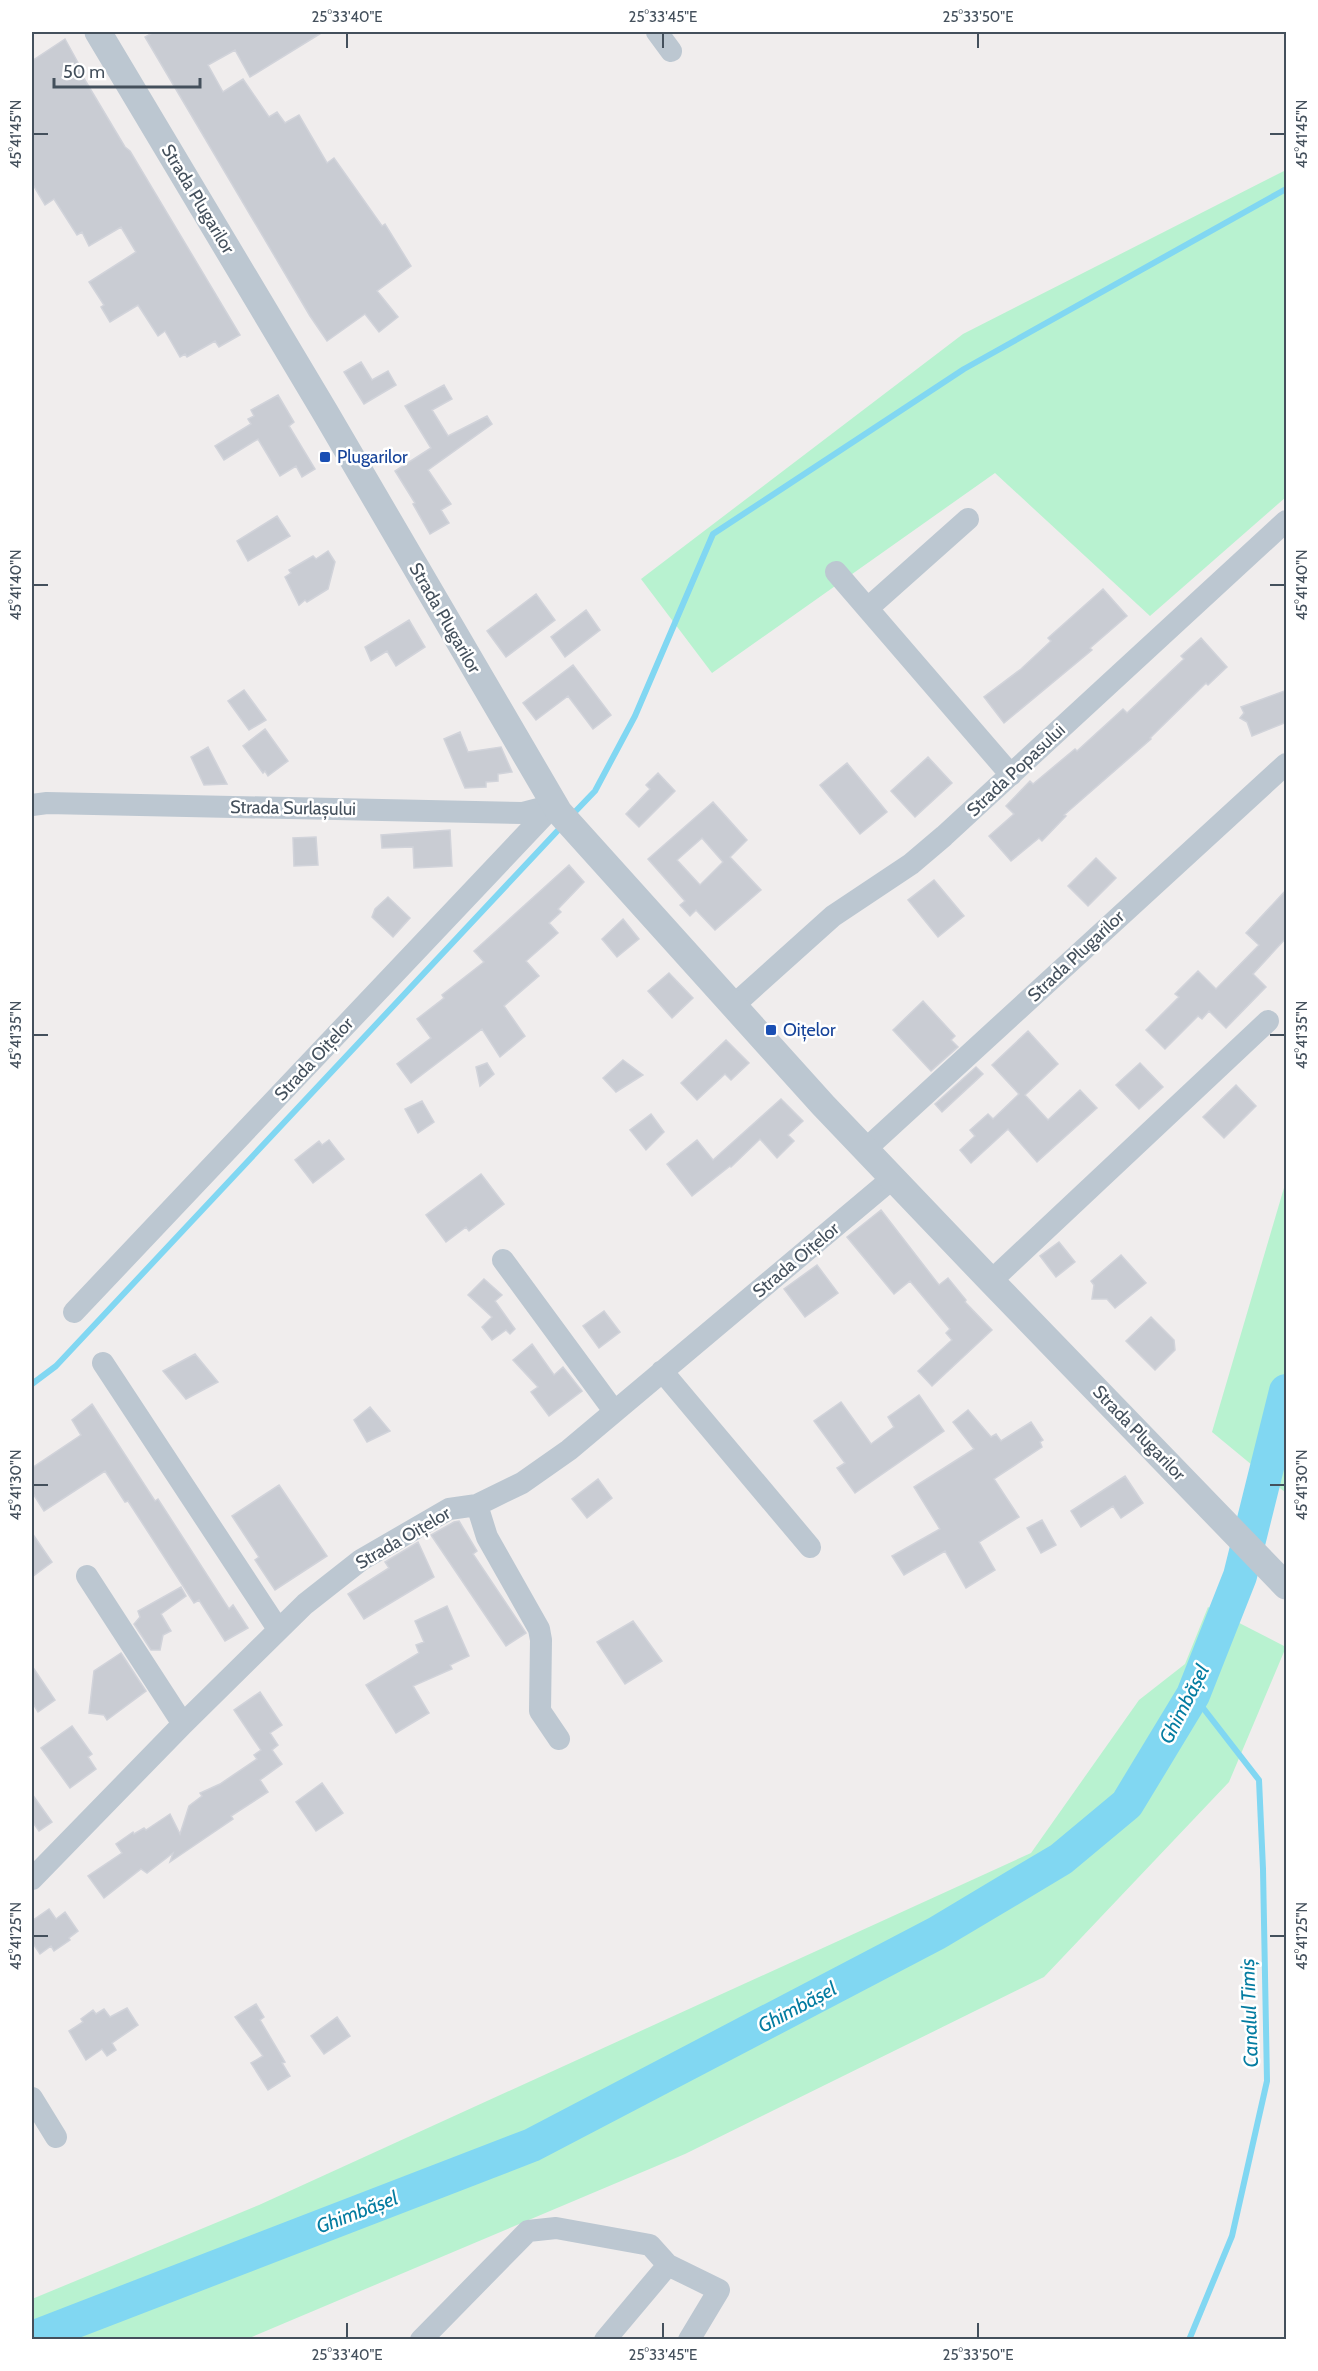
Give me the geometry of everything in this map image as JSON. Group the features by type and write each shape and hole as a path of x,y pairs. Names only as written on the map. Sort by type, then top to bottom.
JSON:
{"street":[{"name":"Strada Plugarilor","path":"98,32 337,431 557,808 824,1105 1287,1586"},
{"path":"657,32 670,51"},
{"path":"868,608 968,519"},
{"name":"Strada Popasului","path":"734,1005 833,916 911,864 1287,521"},
{"path":"836,572 1011,775"},
{"name":"Strada Plugarilor","path":"867,1148 1287,764"},
{"name":"Strada Surlașului","path":"32,805 59,803 523,813 557,808"},
{"name":"Strada Oițelor","path":"74,1312 557,808"},
{"path":"991,1281 1268,1021"},
{"name":"Strada Oițelor","path":"32,1879 304,1604 361,1560 449,1509 477,1505 522,1483 568,1450 758,1294 894,1177"},
{"path":"503,1260 614,1411"},
{"path":"103,1363 278,1629"},
{"path":"662,1371 810,1547"},
{"path":"477,1505 487,1537 539,1629 541,1640 540,1711 559,1739"},
{"path":"87,1576 183,1724"},
{"path":"32,2098 56,2137"},
{"path":"421,2340 528,2231 556,2228 650,2245 668,2265 719,2290 689,2340"},
{"path":"605,2340 668,2265"}],"green space":[{"path":"1286,170 1286,497 1150,616 995,473 712,673 641,579 963,334"},
{"path":"1286,1181 1286,1493 1212,1432"},
{"path":"1208,1607 1286,1647 1229,1782 1044,1977 685,2154 247,2339 32,2340 32,2299 259,2205 1031,1853 1139,1700 1185,1664"}],"building":[{"path":"154,32 323,32 250,77 235,50 208,65 223,92 243,79 269,117 277,112 285,123 299,115 327,163 334,158 382,226 385,224 411,266 377,291 398,317 379,332 365,314 327,341 145,37"},
{"path":"65,39 81,68 79,70 240,335 219,347 215,341 187,357 185,354 180,357 165,331 158,336 138,305 110,322 101,307 104,305 89,282 136,252 121,227 89,246 82,232 77,235 54,199 45,205 32,183 32,61"},
{"path":"361,362 372,380 388,371 396,385 364,404 344,372"},
{"path":"444,385 452,399 432,410 448,436 487,416 492,424 428,470 451,504 441,510 449,523 430,534 413,504 415,503 395,471 431,448 405,406"},
{"path":"278,395 294,422 289,426 315,469 302,477 296,466 280,476 258,439 224,460 215,446 251,424 248,419 254,416 251,410"},
{"path":"277,516 290,536 248,561 237,541"},
{"path":"328,551 335,562 328,589 299,605 285,577 291,573 289,570 313,556 316,559"},
{"path":"1103,589 1127,616 1090,648 1092,650 1004,723 984,697 1021,669 1051,641 1048,638"},
{"path":"536,594 555,620 506,657 487,631"},
{"path":"586,610 600,630 565,657 551,637"},
{"path":"409,620 425,647 396,666 387,651 371,661 365,647"},
{"path":"1201,638 1227,667 1208,685 1206,683 1151,739 1064,815 1066,816 1042,841 1039,838 1011,861 989,836 1014,814 1006,806 1030,781 1033,784 1075,749 1077,751 1123,709 1127,713 1184,659 1181,656"},
{"path":"573,665 611,715 593,729 568,696 536,720 523,703"},
{"path":"244,690 266,720 249,730 228,701"},
{"path":"1287,690 1287,722 1252,736 1247,722 1240,718 1244,713 1241,707"},
{"path":"265,729 288,761 268,776 265,771 263,773 243,746"},
{"path":"460,732 468,752 501,747 512,772 498,774 498,781 486,782 486,787 465,788 444,739"},
{"path":"208,747 227,784 204,785 191,757"},
{"path":"928,757 952,783 915,817 891,791"},
{"path":"847,763 887,812 860,834 820,785"},
{"path":"658,773 675,791 639,827 626,814 650,789 646,785"},
{"path":"713,802 747,840 730,857 761,890 715,930 696,910 690,916 680,905 685,901 648,859","holes":["702,838 723,862 700,885 677,860"]},
{"path":"450,830 452,866 414,868 413,847 382,848 381,835"},
{"path":"316,837 318,865 294,866 293,838"},
{"path":"1096,858 1116,878 1088,906 1068,886"},
{"path":"569,865 584,882 558,909 561,912 549,923 558,933 526,961 539,976 504,1006 525,1036 500,1057 482,1029 411,1083 397,1064 431,1038 417,1019 444,998 442,995 484,962 474,951"},
{"path":"934,880 964,916 938,937 908,900"},
{"path":"1287,889 1287,937 1253,974 1266,987 1226,1028 1209,1011 1202,1019 1198,1016 1165,1049 1146,1030 1179,997 1175,994 1198,971 1216,989 1259,945 1246,933"},
{"path":"388,897 410,918 393,937 372,917 375,909"},
{"path":"623,919 639,939 617,957 602,939"},
{"path":"669,973 693,998 672,1018 648,991"},
{"path":"923,1001 955,1036 951,1040 958,1047 931,1071 893,1030"},
{"path":"1028,1031 1058,1064 1025,1095 1048,1120 1080,1090 1097,1108 1037,1162 1008,1129 971,1163 960,1150 975,1136 970,1130 988,1114 993,1119 1019,1094 992,1065"},
{"path":"726,1040 749,1063 731,1080 725,1074 697,1100 681,1083"},
{"path":"623,1060 643,1075 616,1092 603,1078"},
{"path":"487,1063 494,1074 480,1086 476,1067"},
{"path":"1140,1063 1163,1087 1139,1109 1116,1085"},
{"path":"976,1067 983,1074 942,1112 935,1104"},
{"path":"1236,1085 1256,1106 1224,1138 1203,1117"},
{"path":"781,1099 803,1121 788,1135 794,1141 777,1158 760,1139 731,1167 692,1196 667,1164 697,1140 713,1160"},
{"path":"422,1101 434,1122 418,1133 405,1109"},
{"path":"651,1114 664,1132 646,1150 630,1130"},
{"path":"329,1140 344,1159 313,1183 295,1160 319,1141 322,1145"},
{"path":"481,1174 504,1204 469,1231 466,1227 446,1242 426,1215"},
{"path":"881,1210 939,1285 948,1278 966,1300 965,1302 992,1330 932,1386 918,1371 952,1340 946,1333 950,1329 910,1281 894,1294 847,1237"},
{"path":"1059,1242 1075,1262 1056,1277 1040,1256"},
{"path":"1121,1255 1146,1283 1115,1308 1107,1299 1092,1299 1094,1285 1091,1281"},
{"path":"817,1265 838,1293 805,1317 784,1289"},
{"path":"484,1279 502,1295 495,1301 515,1329 510,1334 506,1330 492,1340 482,1327 492,1317 468,1295"},
{"path":"604,1311 620,1332 599,1348 583,1326"},
{"path":"1151,1317 1174,1340 1175,1350 1155,1370 1126,1341"},
{"path":"532,1344 554,1375 563,1367 582,1391 549,1416 531,1392 538,1387 513,1360"},
{"path":"195,1354 218,1382 186,1399 163,1371"},
{"path":"919,1395 944,1431 855,1493 837,1468 845,1463 814,1421 841,1402 871,1444 894,1427 888,1417"},
{"path":"92,1404 155,1501 158,1499 229,1609 233,1605 248,1628 225,1641 199,1600 194,1603 128,1501 125,1502 105,1471 44,1511 32,1492 32,1468 81,1435 72,1420"},
{"path":"370,1407 390,1431 367,1442 354,1420"},
{"path":"968,1410 991,1437 996,1434 1001,1441 1031,1422 1043,1440 1040,1442 1042,1447 994,1479 1019,1517 979,1542 995,1570 966,1588 945,1551 904,1575 892,1556 940,1529 914,1487 974,1449 953,1422"},
{"path":"1125,1476 1143,1503 1121,1518 1113,1506 1081,1527 1071,1511"},
{"path":"598,1479 612,1498 587,1518 572,1499"},
{"path":"279,1485 327,1556 275,1590 255,1560 259,1557 232,1516"},
{"path":"1042,1520 1056,1545 1041,1553 1027,1528"},
{"path":"459,1521 477,1551 473,1554 526,1633 506,1646 431,1535"},
{"path":"32,1533 52,1562 32,1577"},
{"path":"418,1542 434,1577 364,1619 348,1594 389,1568 385,1562"},
{"path":"181,1587 186,1596 161,1614 171,1631 163,1635 160,1650 151,1650 134,1624 140,1617 138,1611"},
{"path":"447,1606 469,1656 450,1665 452,1669 413,1686 429,1713 396,1733 366,1685 419,1653 416,1645 424,1642 415,1621"},
{"path":"633,1621 662,1661 625,1684 597,1642"},
{"path":"121,1653 146,1691 107,1720 104,1715 89,1713 94,1671"},
{"path":"32,1666 55,1700 38,1712 32,1702"},
{"path":"260,1692 282,1725 270,1733 278,1745 272,1750 282,1764 260,1780 268,1792 231,1816 233,1819 170,1862 173,1853 147,1873 141,1869 104,1898 88,1876 122,1853 116,1844 133,1832 134,1834 144,1828 146,1830 170,1814 180,1834 189,1806 202,1796 200,1793 220,1784 257,1759 254,1755 261,1750 234,1710"},
{"path":"72,1726 92,1754 88,1757 96,1769 70,1788 41,1748"},
{"path":"322,1783 343,1813 316,1831 296,1802"},
{"path":"32,1794 52,1822 39,1831 32,1821"},
{"path":"49,1909 56,1919 65,1912 78,1931 54,1951 51,1946 40,1954 32,1942 32,1921"},
{"path":"256,2004 264,2017 260,2020 285,2062 282,2063 290,2076 268,2090 251,2063 263,2056 235,2017"},
{"path":"127,2008 138,2025 112,2043 116,2050 107,2056 102,2049 86,2060 69,2031 83,2022 81,2019 93,2010 96,2014 104,2009 110,2017"},
{"path":"337,2017 350,2036 324,2054 311,2036"}],"waterway":[{"path":"571,816 595,791 635,716 713,534 964,369 1286,189"},
{"path":"32,1384 56,1366 562,826"},
{"name":"Ghimbășel","path":"32,2338 532,2145 937,1933 1061,1859 1127,1804 1193,1695 1240,1576 1286,1391"},
{"name":"Canalul Timiș","path":"1189,2340 1232,2236 1267,2081 1259,1780 1193,1695"}],"place":[{"name":"Plugarilor","path":"325,457"},
{"name":"Oițelor","path":"771,1030"}]}
